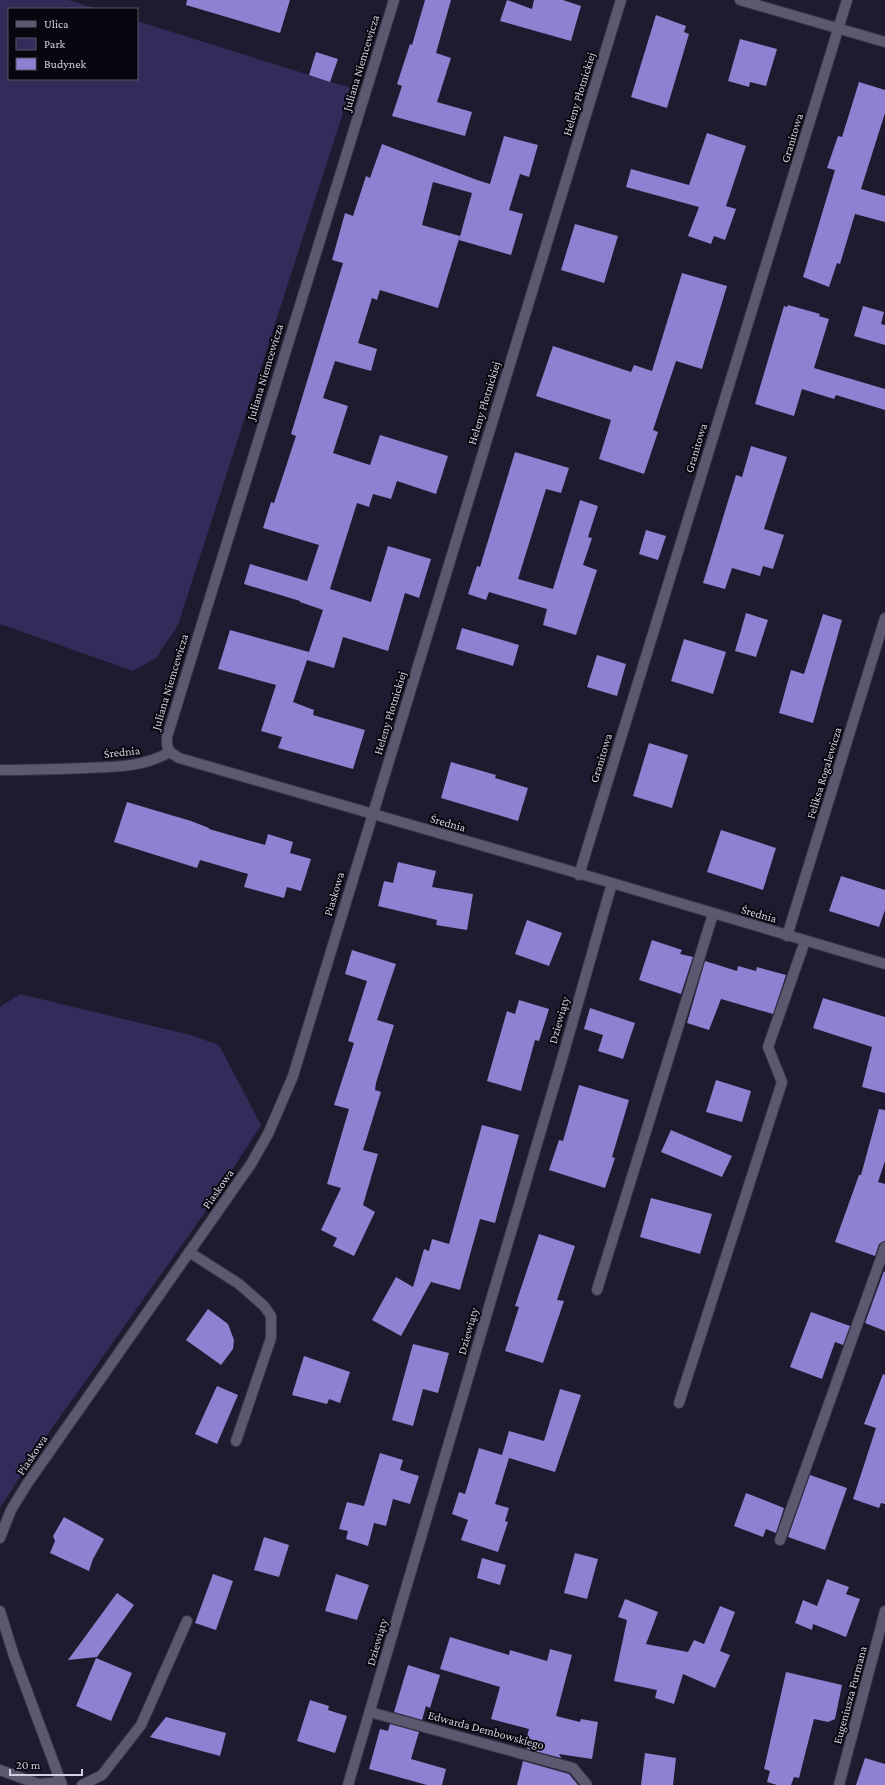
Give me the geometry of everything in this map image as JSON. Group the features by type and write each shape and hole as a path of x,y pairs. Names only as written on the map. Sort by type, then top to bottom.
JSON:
{"street":[{"name":"Juliana Niemcewicza","path":"170,752 167,745 167,737 394,0"},
{"name":"Heleny Płotnickiej","path":"373,814 621,0"},
{"path":"740,0 885,42"},
{"name":"Granitowa","path":"579,875 847,0"},
{"name":"Feliksa Rogalewicza","path":"787,936 885,618"},
{"name":"Średnia","path":"0,770 44,770 132,766 156,760 170,752 179,758 579,875 612,883 885,964"},
{"name":"Piaskowa","path":"0,1538 11,1510 27,1484 251,1164 268,1134 283,1102 301,1051 373,814"},
{"name":"Dziewiąty","path":"348,1785 558,1074 612,883"},
{"path":"597,1290 713,914"},
{"path":"679,1403 782,1082 768,1047 805,941"},
{"path":"780,1540 885,1247"},
{"path":"189,1252 239,1284 264,1306 271,1316 271,1338 236,1441"},
{"path":"0,1611 14,1656 61,1784 38,1784 0,1770"},
{"name":"Eugeniusza Furmana","path":"839,1785 885,1611"},
{"path":"82,1785 102,1775 141,1725 187,1621"},
{"name":"Edwarda Dembowskiego","path":"370,1712 573,1768 587,1785"}],"green space":[{"path":"0,0 69,0 94,8 8,8 8,80 138,80 138,21 351,88 178,625 156,658 133,671 0,624"},
{"path":"20,994 190,1035 219,1045 261,1125 201,1218 50,1431 0,1508 0,1007"}],"building":[{"path":"187,0 290,0 280,33 186,5"},
{"path":"425,0 451,0 436,53 451,58 437,102 472,112 465,136 392,116 402,86 397,84 410,44 412,45"},
{"path":"507,0 532,9 534,0 563,0 581,6 571,41 500,21"},
{"path":"656,15 686,26 684,32 689,34 667,108 631,97"},
{"path":"740,39 777,49 766,86 750,82 749,87 728,81"},
{"path":"316,52 338,59 330,82 309,75"},
{"path":"859,82 885,90 885,113 861,189 885,196 885,222 855,214 840,264 837,263 829,287 803,277 835,170 827,168 838,136 842,137"},
{"path":"707,133 746,146 726,206 736,209 725,240 714,236 711,244 688,236 699,207 626,187 631,169 689,185"},
{"path":"504,136 538,145 529,177 520,174 509,210 523,214 511,255 459,240 472,193 433,182 422,225 460,236 438,308 380,290 377,300 372,298 358,343 377,349 371,371 335,361 323,398 348,406 333,453 370,465 380,435 448,456 436,494 397,481 391,499 373,494 369,507 357,503 330,589 371,602 388,546 431,559 419,598 405,593 388,651 343,637 334,668 307,660 293,702 314,710 313,715 365,730 353,769 278,748 282,737 261,731 276,685 218,669 230,630 309,652 323,610 300,601 244,584 250,564 307,581 319,545 263,528 271,502 274,503 296,436 291,434 343,263 332,260 345,213 353,216 366,176 370,178 382,144 490,184"},
{"path":"575,224 618,236 604,283 561,270"},
{"path":"682,273 727,286 702,369 676,361 653,430 658,432 644,474 599,459 611,420 536,396 553,346 631,372 634,365 652,371"},
{"path":"788,305 820,314 819,316 829,319 814,368 885,389 885,410 836,395 834,399 802,389 794,416 755,404 784,306 787,307"},
{"path":"863,306 884,312 881,324 885,325 885,345 854,336"},
{"path":"751,446 787,457 764,529 784,535 773,569 763,566 760,576 732,568 725,589 703,583 736,475 742,477"},
{"path":"515,452 569,468 561,493 546,489 518,579 553,589 580,500 598,506 588,537 592,538 583,565 597,570 576,635 543,625 547,609 489,592 486,600 468,594 477,566 480,567"},
{"path":"646,530 666,536 658,560 639,554"},
{"path":"746,613 768,620 756,657 735,651"},
{"path":"823,614 842,620 813,723 779,713 791,670 804,674"},
{"path":"462,628 519,645 513,666 456,649"},
{"path":"684,639 726,652 713,694 671,681"},
{"path":"597,655 626,664 617,696 587,687"},
{"path":"649,743 688,755 672,808 633,796"},
{"path":"451,762 496,775 495,778 528,788 518,821 441,798"},
{"path":"127,802 191,821 209,829 265,845 268,834 293,842 290,853 311,859 301,891 287,887 284,898 244,887 248,874 200,860 197,868 114,842"},
{"path":"721,830 776,848 763,890 707,872"},
{"path":"398,862 436,871 432,887 473,894 467,930 436,925 437,920 378,906 384,881 393,883"},
{"path":"841,876 885,890 885,910 879,927 829,911"},
{"path":"527,920 562,933 549,966 515,954"},
{"path":"652,940 682,950 680,954 693,957 681,994 639,980"},
{"path":"352,950 396,964 377,1020 394,1025 376,1083 375,1090 381,1092 363,1150 378,1154 363,1205 375,1212 354,1256 333,1246 337,1238 321,1230 341,1188 327,1184 349,1109 334,1105 354,1043 348,1041 367,981 345,974"},
{"path":"705,961 737,971 738,966 756,971 757,967 786,975 773,1014 721,999 709,1030 687,1023"},
{"path":"823,998 885,1017 885,1093 862,1087 872,1047 813,1028"},
{"path":"519,1000 549,1009 539,1041 535,1040 521,1091 487,1081 507,1011 515,1014"},
{"path":"590,1008 635,1023 623,1059 598,1051 603,1035 584,1029"},
{"path":"716,1080 751,1091 742,1122 706,1112"},
{"path":"579,1085 629,1100 612,1157 615,1158 605,1188 549,1170 559,1140 563,1141"},
{"path":"879,1109 885,1110 885,1161 878,1182 885,1184 885,1241 879,1244 875,1256 835,1242 859,1175 861,1175"},
{"path":"482,1125 519,1135 495,1223 480,1219 460,1290 431,1282 401,1336 372,1320 396,1277 413,1287 424,1249 429,1251 432,1239 449,1244"},
{"path":"671,1130 732,1156 722,1177 661,1152"},
{"path":"651,1198 712,1214 700,1254 640,1237"},
{"path":"539,1234 575,1246 557,1300 564,1301 543,1363 505,1351 519,1307 515,1306"},
{"path":"884,1271 885,1272 885,1331 865,1323"},
{"path":"208,1309 228,1324 234,1340 233,1349 221,1365 186,1340"},
{"path":"811,1312 850,1326 843,1345 835,1342 822,1379 790,1367"},
{"path":"413,1344 449,1353 438,1393 423,1389 413,1426 392,1420"},
{"path":"304,1356 350,1372 340,1403 329,1399 327,1404 292,1395"},
{"path":"883,1374 885,1375 885,1504 881,1503 879,1508 853,1499 876,1428 864,1424"},
{"path":"217,1386 238,1395 217,1444 195,1434"},
{"path":"560,1389 581,1395 555,1472 509,1458 495,1504 509,1508 505,1521 508,1522 498,1552 461,1540 468,1520 452,1514 459,1492 465,1494 479,1448 502,1455 509,1431 544,1441"},
{"path":"380,1453 403,1460 400,1470 419,1476 410,1504 393,1499 386,1526 374,1523 368,1546 346,1539 348,1531 339,1529 347,1502 364,1506"},
{"path":"810,1475 847,1488 825,1550 788,1537"},
{"path":"746,1493 784,1508 776,1533 766,1529 763,1537 734,1526"},
{"path":"64,1517 104,1539 93,1559 89,1571 50,1553 55,1541 53,1536"},
{"path":"264,1537 289,1545 279,1577 254,1570"},
{"path":"575,1553 598,1559 587,1599 564,1593"},
{"path":"482,1558 506,1565 500,1585 477,1578"},
{"path":"213,1574 233,1581 216,1630 195,1623"},
{"path":"336,1574 369,1585 357,1620 325,1611"},
{"path":"827,1579 849,1587 846,1594 860,1599 846,1637 813,1624 812,1630 795,1623 803,1600 817,1606"},
{"path":"117,1593 134,1605 97,1657 68,1660"},
{"path":"625,1599 658,1612 646,1644 688,1652 694,1640 704,1644 720,1606 735,1612 720,1651 730,1655 715,1688 683,1674 674,1704 655,1698 657,1690 614,1681 627,1620 618,1617"},
{"path":"450,1637 509,1655 510,1650 547,1661 550,1649 572,1655 556,1716 580,1722 581,1719 598,1722 592,1759 559,1754 561,1758 527,1749 529,1741 526,1740 529,1729 491,1719 500,1687 440,1669"},
{"path":"96,1658 132,1673 111,1721 76,1706"},
{"path":"408,1665 440,1675 430,1708 426,1706 422,1720 394,1712"},
{"path":"786,1672 842,1685 835,1719 828,1722 814,1719 799,1778 794,1777 791,1785 777,1785 767,1782 770,1771 764,1769"},
{"path":"310,1700 329,1706 328,1710 347,1716 335,1753 297,1741"},
{"path":"166,1717 226,1733 220,1756 150,1737"},
{"path":"390,1724 419,1732 411,1759 446,1769 442,1785 427,1785 369,1769 380,1729 388,1731"},
{"path":"645,1753 676,1758 673,1785 641,1785"},
{"path":"865,1758 885,1764 885,1785 856,1785"},
{"path":"523,1761 569,1774 578,1785 517,1785"}]}
